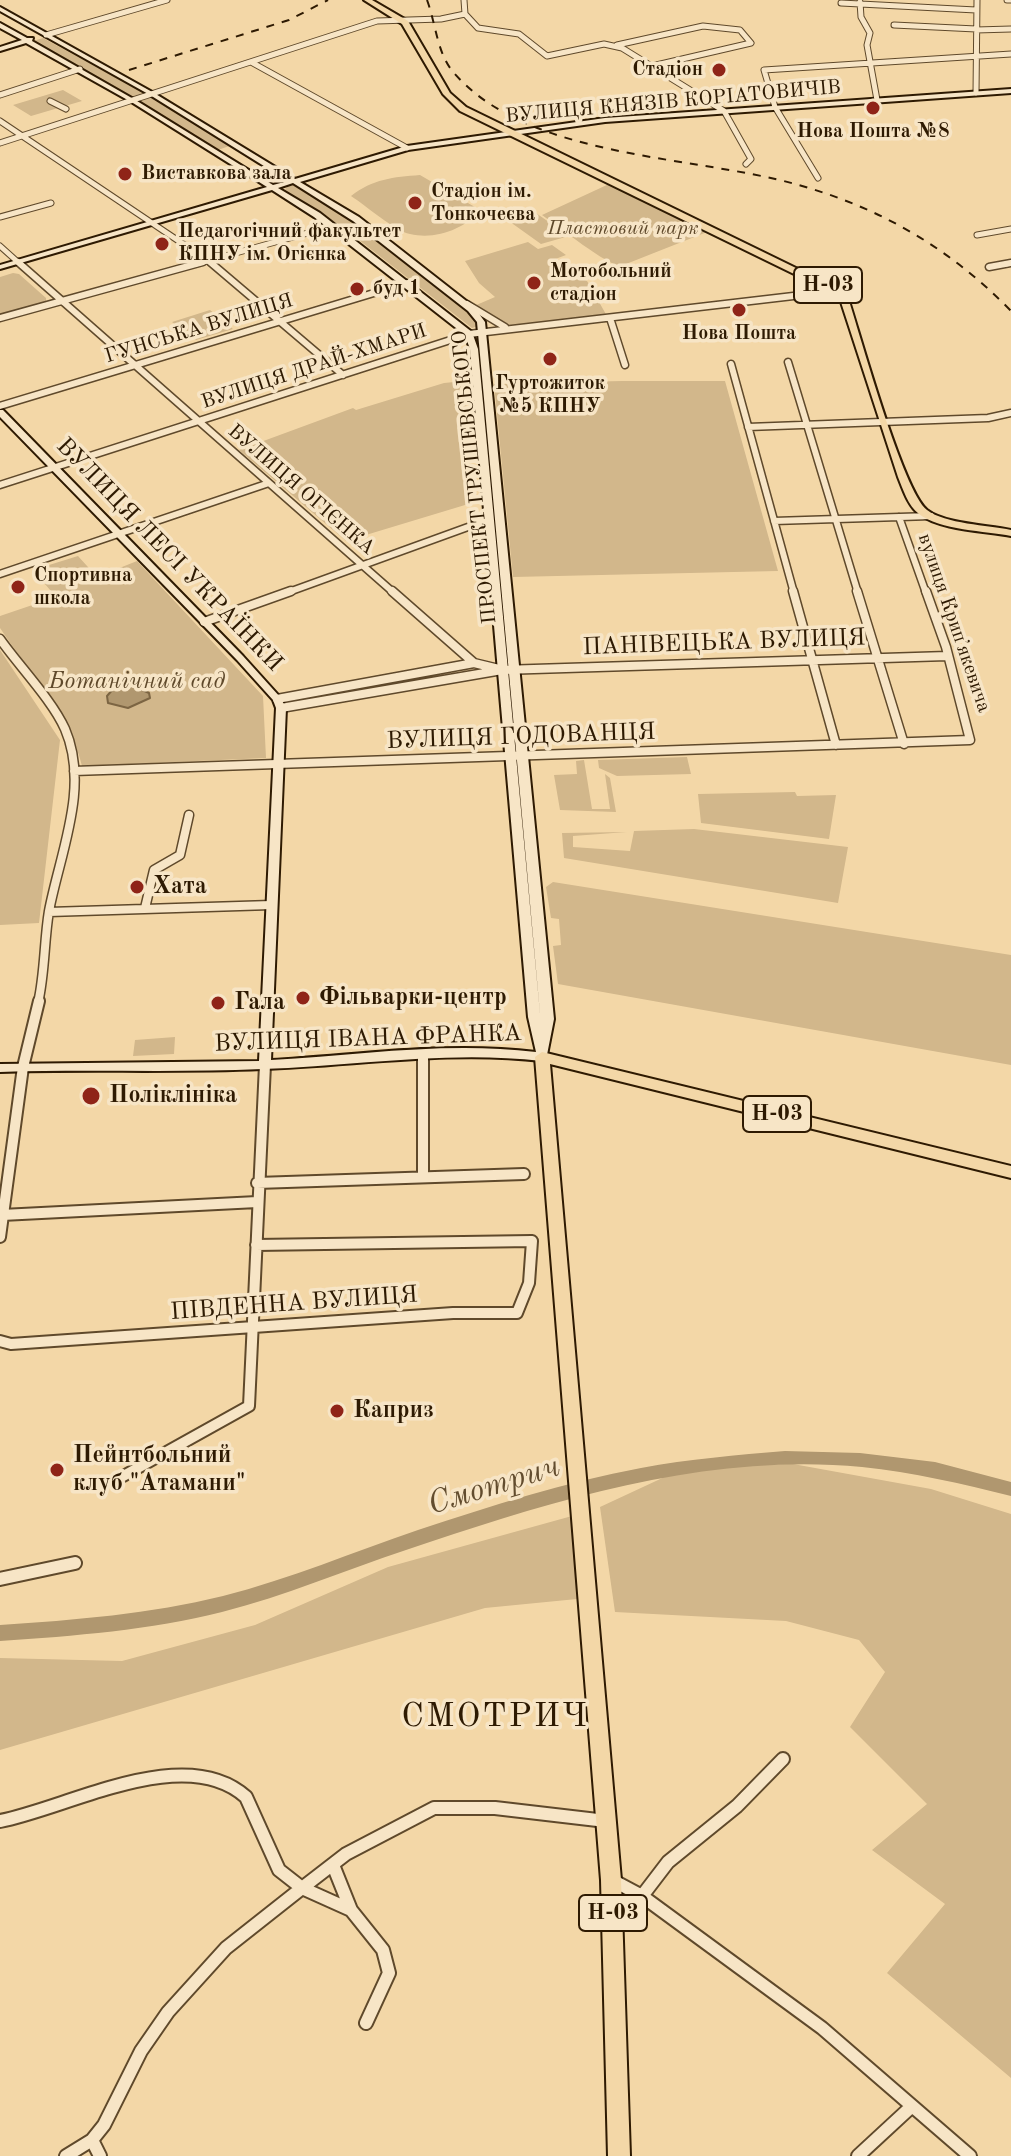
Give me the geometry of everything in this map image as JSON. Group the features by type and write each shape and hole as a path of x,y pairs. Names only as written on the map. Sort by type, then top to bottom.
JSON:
{"main road":[{"name":"Н-03","path":"367,0 400,20 447,94 463,109 836,291"},
{"name":"ПРОСПЕКТ ГРУШЕВСЬКОГО","path":"0,9 152,94 356,219 458,299 477,316 483,332 516,758 548,1019 542,1057 596,1671 606,1821"},
{"name":"ПРОСПЕКТ ГРУШЕВСЬКОГО","path":"0,25 132,100 333,226 469,334 474,349 508,670"},
{"path":"0,49 46,35"},
{"name":"ВУЛИЦЯ КНЯЗІВ КОРІАТОВИЧІВ","path":"0,267 22,264 407,148 509,132 724,111 1011,91"},
{"name":"ВУЛИЦЯ КНЯЗІВ КОРІАТОВИЧІВ","path":"0,275 22,264"},
{"name":"вулиця Крипʼякевича","path":"836,291 845,301 883,422 917,508 931,516"},
{"name":"ВУЛИЦЯ ЛЕСІ УКРАЇНКИ","path":"0,409 54,468 121,533 279,703 265,1065"},
{"path":"931,516 1011,533"},
{"name":"ВУЛИЦЯ ІВАНА ФРАНКА","path":"0,1068 265,1065 423,1055 519,1053 1011,1172"},
{"name":"Н-03","path":"606,1821 611,1880 619,2156"}],"street":[{"path":"46,35 167,0"},
{"path":"464,0 465,14 478,28 519,34 547,56 604,44 617,45 703,26 740,30 751,43 652,66"},
{"path":"976,93 977,0"},
{"path":"860,2 861,17 870,33 867,45 877,100"},
{"path":"841,3 976,10"},
{"path":"0,143 377,21 465,14"},
{"path":"894,25 1011,29"},
{"path":"617,45 724,111 751,159 746,164"},
{"path":"818,178 775,107 764,70 1011,54"},
{"path":"251,62 407,148"},
{"path":"0,95 80,69"},
{"path":"50,101 66,109"},
{"path":"0,121 209,261 343,375"},
{"path":"0,217 51,203"},
{"path":"0,318 333,226"},
{"path":"977,235 1011,229"},
{"name":"ВУЛИЦЯ ОГІЄНКА","path":"0,246 474,663"},
{"path":"989,267 1011,263"},
{"name":"ГУНСЬКА ВУЛИЦЯ","path":"0,409 137,364 407,283"},
{"name":"ВУЛИЦЯ ДРАЙ-ХМАРИ","path":"0,485 469,334 836,291"},
{"path":"458,299 499,325 512,328"},
{"path":"610,318 625,365"},
{"path":"788,362 904,744"},
{"path":"731,364 836,745"},
{"path":"748,427 988,418 1011,413"},
{"path":"0,574 269,483"},
{"path":"774,521 931,516"},
{"name":"вулиця Крипʼякевича","path":"899,517 947,656 969,727 970,740"},
{"path":"204,622 490,519"},
{"path":"0,639 64,727 73,748 74,771 65,847 49,912 41,991 23,1067 0,1237"},
{"name":"ПАНІВЕЦЬКА ВУЛИЦЯ","path":"279,703 508,670 947,656"},
{"name":"ПАНІВЕЦЬКА ВУЛИЦЯ","path":"279,703 474,663 508,670"},
{"name":"ВУЛИЦЯ ГОДОВАНЦЯ","path":"74,771 970,740"},
{"path":"145,908 154,870 180,855 189,815"},
{"path":"49,912 271,905"},
{"path":"423,1055 423,1177"},
{"name":"ВУЛИЦЯ ЛЕСІ УКРАЇНКИ","path":"118,1479 249,1406 257,1183 265,1065"},
{"path":"257,1183 524,1174"},
{"path":"2,1215 257,1202"},
{"name":"ПІВДЕННА ВУЛИЦЯ","path":"0,1341 11,1344 453,1313 517,1313 529,1283 532,1241 256,1245"},
{"path":"0,1579 75,1563"},
{"path":"642,1896 668,1862 737,1806 783,1759"},
{"path":"0,1821 141,1780 185,1776 218,1783 239,1790 248,1798 260,1835 290,1883 351,1910"},
{"path":"66,2156 92,2140 104,2125 141,2051 168,2012 226,1948 333,1865 417,1815 445,1806 551,1812 606,1821"},
{"path":"333,1865 351,1910 383,1950 389,1973 366,2023"},
{"path":"611,1880 642,1896 822,2028 970,2156"},
{"path":"858,2156 911,2107"},
{"path":"92,2140 100,2156"}],"green space":[{"path":"43,38 146,94 134,98 33,41"},
{"path":"63,90 82,101 31,116 13,105"},
{"path":"151,97 232,145 218,150 138,101"},
{"name":"Стадіон ім. Тонкочеєва","path":"420,175 480,210 458,228 440,234 410,234 396,228 351,196 384,180"},
{"name":"Пластовий парк","path":"609,184 707,232 621,266 595,253 542,215"},
{"path":"298,185 315,194 365,229 450,296 478,326 472,328 341,226 283,191 288,186"},
{"path":"533,211 569,236 541,244 506,219"},
{"name":"Мотобольний стадіон","path":"528,242 538,249 552,245 566,255 550,261 587,281 607,316 509,327 474,306 495,297 479,283 465,261"},
{"path":"19,274 46,298 46,303 0,316 0,277"},
{"path":"210,310 233,329 196,340 172,322"},
{"path":"465,381 472,501 465,505 346,541 239,450 353,408 356,410 444,383"},
{"path":"725,381 778,571 513,577 494,384"},
{"name":"Ботанічний сад","path":"78,556 97,577 137,561 263,696 266,758 82,766 58,711 0,628 0,616 56,597 33,570"},
{"path":"0,650 60,740 39,923 0,925"},
{"path":"687,757 691,774 617,776 599,768 598,760"},
{"path":"584,760 592,809 610,809 605,774 610,778 616,812 560,810 554,775 577,774 576,761"},
{"path":"795,792 797,796 836,795 829,839 701,823 698,794"},
{"path":"694,829 848,847 838,903 564,858 562,833 627,832 573,836 573,847 630,851 634,831"},
{"path":"553,882 1011,955 1011,1065 558,984 553,946 561,945 559,919 551,918 546,887"},
{"path":"175,1037 174,1054 133,1056 135,1040"},
{"path":"793,1464 931,1489 1011,1514 1011,2078 887,1973 945,1904 872,1850 927,1804 850,1727 885,1672 859,1640 786,1621 615,1612 600,1507 686,1467"},
{"path":"572,1516 577,1599 485,1608 0,1750 0,1658 122,1661 255,1625 388,1567"}],"shaded area":[{"path":"131,685 149,693 150,698 128,708 108,703 107,696 114,688"}],"waterway":[{"name":"Смотрич","path":"0,1633 127,1622 221,1604 491,1514 638,1476 712,1464 785,1458 860,1460 935,1470 1011,1489"}],"railway":[{"path":"129,70 289,20 328,0"},
{"path":"427,0 440,48 454,73 486,101 524,123 614,150 754,174 826,193 912,232 963,268 1011,311"}],"place":[{"name":"Стадіон","path":"719,70"},
{"name":"Нова Пошта №8","path":"873,108"},
{"name":"Виставкова зала","path":"125,174"},
{"name":"Стадіон ім. Тонкочеєва","path":"415,203"},
{"name":"Педагогічний факультет КПНУ ім. Огієнка","path":"162,244"},
{"name":"Мотобольний стадіон","path":"534,283"},
{"name":"буд 1","path":"357,289"},
{"name":"Нова Пошта","path":"739,310"},
{"name":"Гуртожиток №5 КПНУ","path":"550,359"},
{"name":"Спортивна школа","path":"18,587"},
{"name":"Хата","path":"137,887"},
{"name":"Фільварки-центр","path":"303,998"},
{"name":"Гала","path":"218,1003"},
{"name":"Поліклініка","path":"91,1096"},
{"name":"Каприз","path":"337,1411"},
{"name":"Пейнтбольний клуб \"Атамани\"","path":"57,1470"}],"district":[{"name":"СМОТРИЧ","path":"495,1717"}]}
